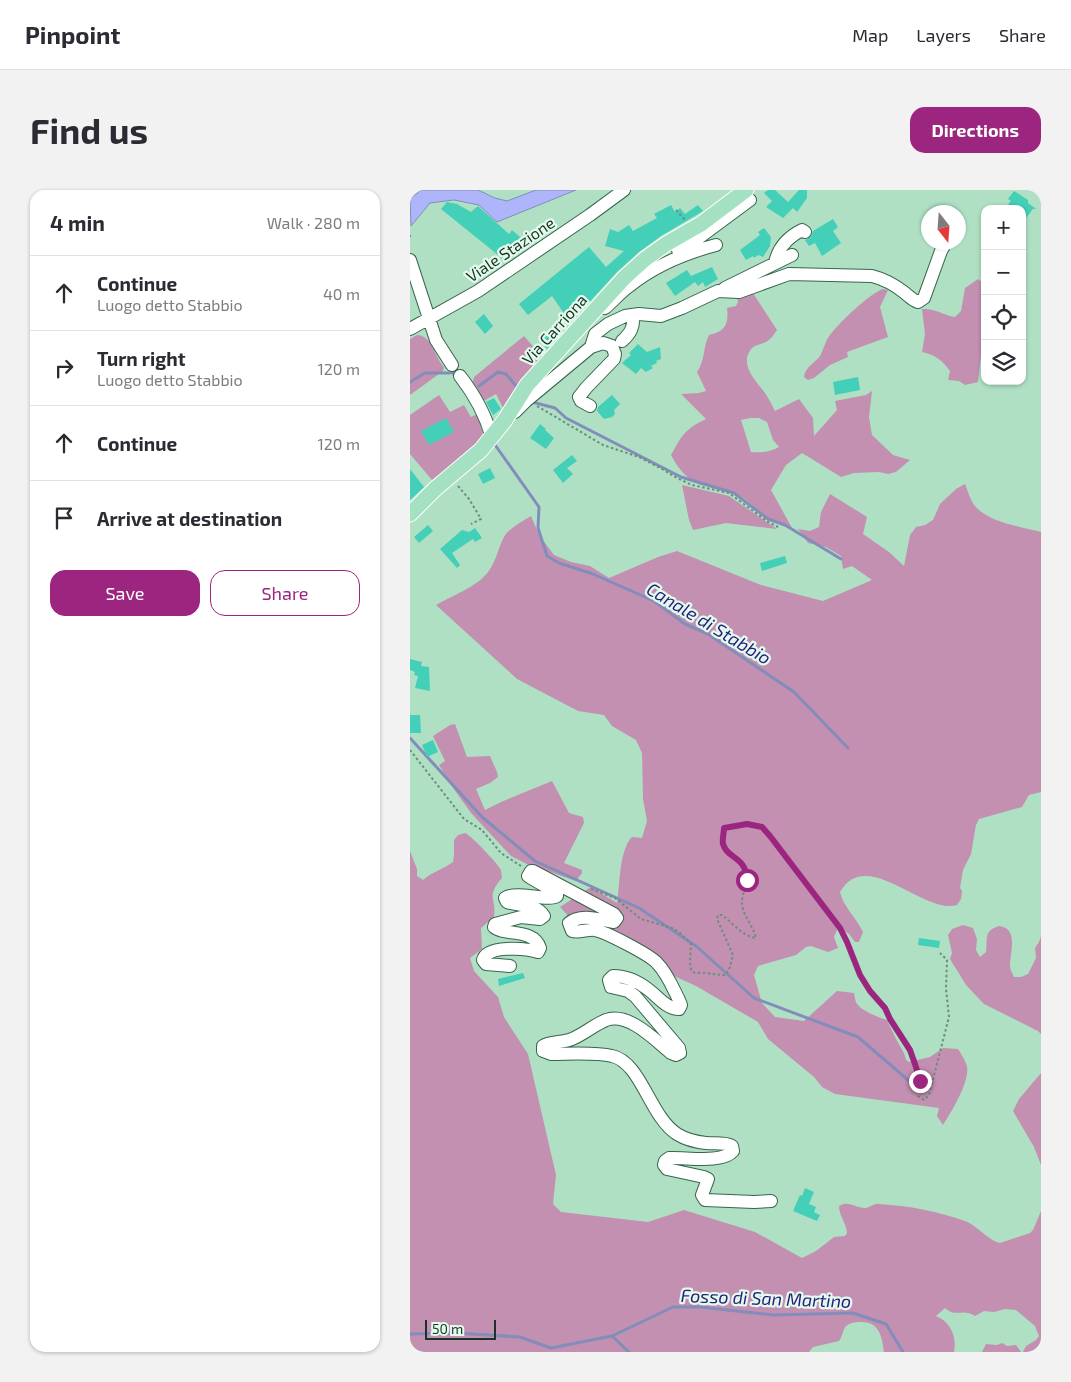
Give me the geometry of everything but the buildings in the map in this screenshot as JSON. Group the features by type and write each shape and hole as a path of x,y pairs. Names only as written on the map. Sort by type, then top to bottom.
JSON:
{"main road":[{"name":"Via Carriona","path":"410,514 492,438 527,385 624,278 645,259 666,244 748,195"}],"street":[{"name":"Viale Stazione","path":"410,330 478,291 624,190"},
{"path":"665,264 664,257 696,240 748,195"},
{"path":"775,263 779,249 796,233 802,230 805,232"},
{"path":"581,326 628,287 665,264 694,251 716,244"},
{"path":"591,347 595,334 608,324 625,316 660,316 718,291 739,292 789,274 872,276 884,280 905,293 911,300 918,302 924,298 942,250"},
{"path":"722,292 725,288 792,255"},
{"path":"410,260 436,340 452,365"},
{"path":"622,341 629,335 632,329 633,315"},
{"path":"505,420 591,347 603,343 612,346 615,354 614,359 579,397 581,401 590,406"},
{"path":"460,376 475,398 492,438"},
{"path":"510,966 486,964 483,960 484,956 488,952 511,949 531,949 538,952 539,944 532,937 498,930 494,927 495,924 521,917 540,919 544,916 541,912 525,905 507,902 505,898 509,896 549,897 552,899 557,896 557,893 528,876 531,871 614,914 617,918 614,922 600,919 574,919 569,922 570,928 572,932 595,930 605,933 657,962 665,973 681,1005 679,1009 672,1008 639,984 622,976 612,976 609,980 611,987 628,991 635,996 679,1048 680,1053 676,1055 672,1053 646,1032 623,1019 605,1021 569,1041 547,1043 543,1046 543,1051 551,1054 613,1056 624,1061 638,1077 648,1099 675,1134 702,1143 728,1144 732,1146 733,1151 726,1156 712,1158 669,1158 665,1161 664,1165 667,1169 704,1176 708,1179 702,1195 705,1200 771,1201"}],"path":[{"path":"676,210 685,220"},
{"path":"526,401 603,445 639,457 692,485 729,493 768,522 780,528"},
{"path":"450,477 464,492 481,519 471,524"},
{"path":"410,750 464,819 482,830 492,844 509,859 531,871"},
{"path":"590,889 615,898 641,919 664,925 680,933 691,944 690,966 693,972 717,976 726,974 730,968 733,955 717,919 718,915 722,915 740,931 756,938 742,908 747,880 746,871 740,861 725,848 722,842 724,828 747,824 762,827 840,928 860,975 870,991 885,1008 910,1050 920,1081 918,1096 924,1100 929,1095 949,1017 946,989 947,960 940,953"}],"shaded area":[{"path":"978,279 981,282 981,354 978,382 965,385 959,381 948,380 950,371 944,364 938,358 922,352 925,334 922,309 955,317 961,311 965,288"},
{"path":"883,289 888,290 880,307 888,337 847,352 848,357 830,365 814,378 808,380 804,377 808,368 820,356 834,330 863,302"},
{"path":"751,290 777,330 768,341 752,348 747,360 753,378 775,411 799,399 813,418 814,436 837,410 835,401 866,395 872,391 869,417 872,435 893,455 910,460 896,472 888,474 879,472 854,473 841,477 802,453 786,465 771,490 792,528 770,519 734,493 696,483 687,477 671,455 685,433 706,419 681,394 706,391 697,372 707,340 709,335 719,332 725,326 727,308 736,306 738,302 737,296","holes":["759,418 767,422 773,440 779,447 765,452 751,452 741,420"]},
{"path":"417,335 422,336 430,343 444,367 443,371 410,395 410,339"},
{"path":"524,336 543,358 504,410 496,394 482,402 473,381 474,377"},
{"path":"439,395 450,412 464,405 471,417 478,414 483,435 482,441 442,477 439,475 432,480 410,454 410,415"},
{"path":"965,484 973,504 981,512 1005,523 1041,532 1041,792 1029,795 1022,807 979,819 976,825 971,854 963,870 960,888 962,891 961,899 957,905 943,905 928,901 880,879 865,876 851,880 840,892 844,903 863,932 859,942 855,942 849,934 840,928 834,937 838,948 828,952 811,946 806,947 796,955 758,966 754,975 762,1003 775,1017 804,1021 837,991 854,993 856,1002 863,1010 887,1020 906,1060 909,1062 930,1057 943,1048 958,1049 966,1062 966,1080 951,1113 943,1125 937,1116 939,1108 835,1094 822,1087 814,1077 768,1039 758,1022 696,986 674,976 602,930 573,921 560,907 591,887 617,903 622,859 625,850 632,837 642,838 647,821 643,799 642,753 636,740 612,726 604,715 578,711 517,679 436,605 484,577 493,564 507,533 531,516 539,535 554,555 571,562 590,566 609,578 677,551 761,585 823,601 872,580 852,566 843,569 841,556 826,547 808,543 798,529 810,531 819,527 821,512 830,494 867,517 863,534 889,552 904,566 910,535 916,527 925,525 933,520 940,504 956,489"},
{"path":"682,485 729,496 777,529 726,523 693,530 689,520"},
{"path":"455,724 467,757 490,756 497,772 498,777 476,789 485,810 552,781 569,813 583,817 584,823 564,863 582,870 576,881 527,864 511,856 471,813 439,765 445,761 433,736 450,725"},
{"path":"465,833 479,844 495,862 501,870 502,878 493,894 494,917 481,928 482,949 470,958 474,971 498,997 504,1017 528,1054 556,1175 553,1204 561,1212 648,1222 684,1210 755,1232 802,1258 816,1251 834,1237 845,1236 847,1233 839,1206 843,1204 861,1208 877,1204 890,1205 954,1217 974,1226 1000,1243 1030,1233 1041,1211 1041,1352 1023,1352 1026,1346 1039,1336 1035,1326 1016,1310 984,1311 975,1316 949,1311 945,1308 936,1316 946,1322 952,1331 955,1341 954,1352 884,1352 881,1335 875,1327 866,1322 860,1322 852,1323 845,1327 839,1341 813,1347 809,1352 410,1352 410,851 417,869 417,876 423,880 453,862 454,840 458,835"},
{"path":"963,925 973,928 977,939 976,950 980,957 986,952 987,936 990,930 999,926 1009,931 1012,942 1010,966 1014,977 1028,974 1036,958 1035,948 1041,936 1041,1034 984,1004 966,985 950,959 952,953 948,935 952,929"},
{"path":"1041,1073 1041,1165 1034,1147 1013,1111 1019,1099"},
{"path":"1002,1343 1007,1346 1016,1345 1021,1352 982,1352 986,1344 997,1345"}],"water":[{"path":"421,190 478,190 507,201 536,190 576,190 497,222 479,205 454,200 430,203 411,226 410,199"}],"waterway":[{"name":"Canale di Stabbio","path":"410,382 425,373 452,372 456,377"},
{"name":"Canale di Stabbio","path":"479,386 498,372 506,374 517,387"},
{"name":"Canale di Stabbio","path":"532,402 555,408 566,418 681,477 734,493 768,519 785,525 841,559"},
{"name":"Canale di Stabbio","path":"493,442 539,507 538,528 547,556 559,563 593,574 654,601 685,624 708,634 794,692 848,748"},
{"path":"410,738 482,817 535,861 639,908 696,946 754,998 858,1037 908,1080"},
{"name":"Fosso di San Martino","path":"410,1334 456,1333 520,1337 551,1348 612,1336 673,1307 700,1307 774,1315 853,1313 886,1324 903,1352"},
{"path":"612,1336 629,1352"}],"route":[{"path":"747,880 746,871 740,861 730,854 722,842 724,828 747,824 762,827 783,852 840,928 856,969 870,991 885,1008 893,1025 910,1050 920,1081"}]}
